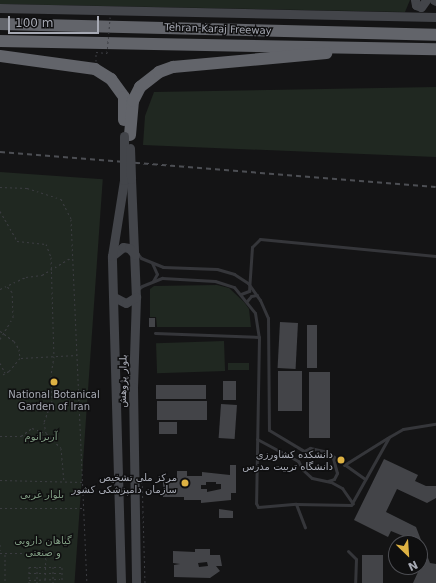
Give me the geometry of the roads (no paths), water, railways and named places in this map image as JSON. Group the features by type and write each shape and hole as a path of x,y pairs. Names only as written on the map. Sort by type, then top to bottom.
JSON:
{"highway":[{"name":"Tehran-Karaj Freeway","path":"0,24 436,34"},
{"name":"Tehran-Karaj Freeway","path":"0,41 436,49"},
{"path":"127,135 133,101 140,87 159,72 173,67 327,53 352,47"},
{"path":"0,56 95,69 112,78 124,97 127,135"}],"street":[{"path":"413,16 421,3 433,17"},
{"path":"0,8 433,17"},
{"path":"127,135 128,180"},
{"name":"بلوار پژوهش","path":"128,180 135,253 136,294 133,387 136,583"},
{"name":"بلوار پژوهش","path":"120,583 112,256 128,180"},
{"path":"112,256 123,247 135,253"},
{"path":"114,297 126,303 136,294"}],"lane":[{"path":"241,294 247,293 250,287 252,247 260,240 436,256"},
{"path":"135,253 141,258 163,267 217,269 234,274 250,287 257,295 268,318 269,430 304,451 318,450 344,464 365,479"},
{"path":"136,294 151,282 157,274 151,262"},
{"path":"151,282 162,278 215,281 234,287 247,301 255,313 259,337 256,503 260,507 296,504 353,504"},
{"path":"247,301 249,297 257,295"},
{"path":"155,332 259,337"},
{"path":"344,464 402,429 436,424"},
{"path":"353,504 365,479 389,437"},
{"path":"257,439 298,461 303,470 312,478 328,481 342,488 353,504"},
{"path":"328,481 334,478 337,472 333,458"},
{"path":"296,504 305,527"},
{"path":"348,551 356,559 355,583"}],"railway":[{"path":"0,152 436,187"}],"place":[{"name":"National Botanical Garden of Iran","path":"54,382"},
{"name":"دانشکده کشاورزی دانشگاه تربیت مدرس","path":"341,460"},
{"name":"مرکز ملی تشخیص سازمان دامپزشکی کشور","path":"185,483"}],"park label":[{"name":"آربرانوم","path":"41,437"},
{"name":"بلوار غربی","path":"42,495"},
{"name":"گیاهان دارویی و صنعتی","path":"43,546"}]}
